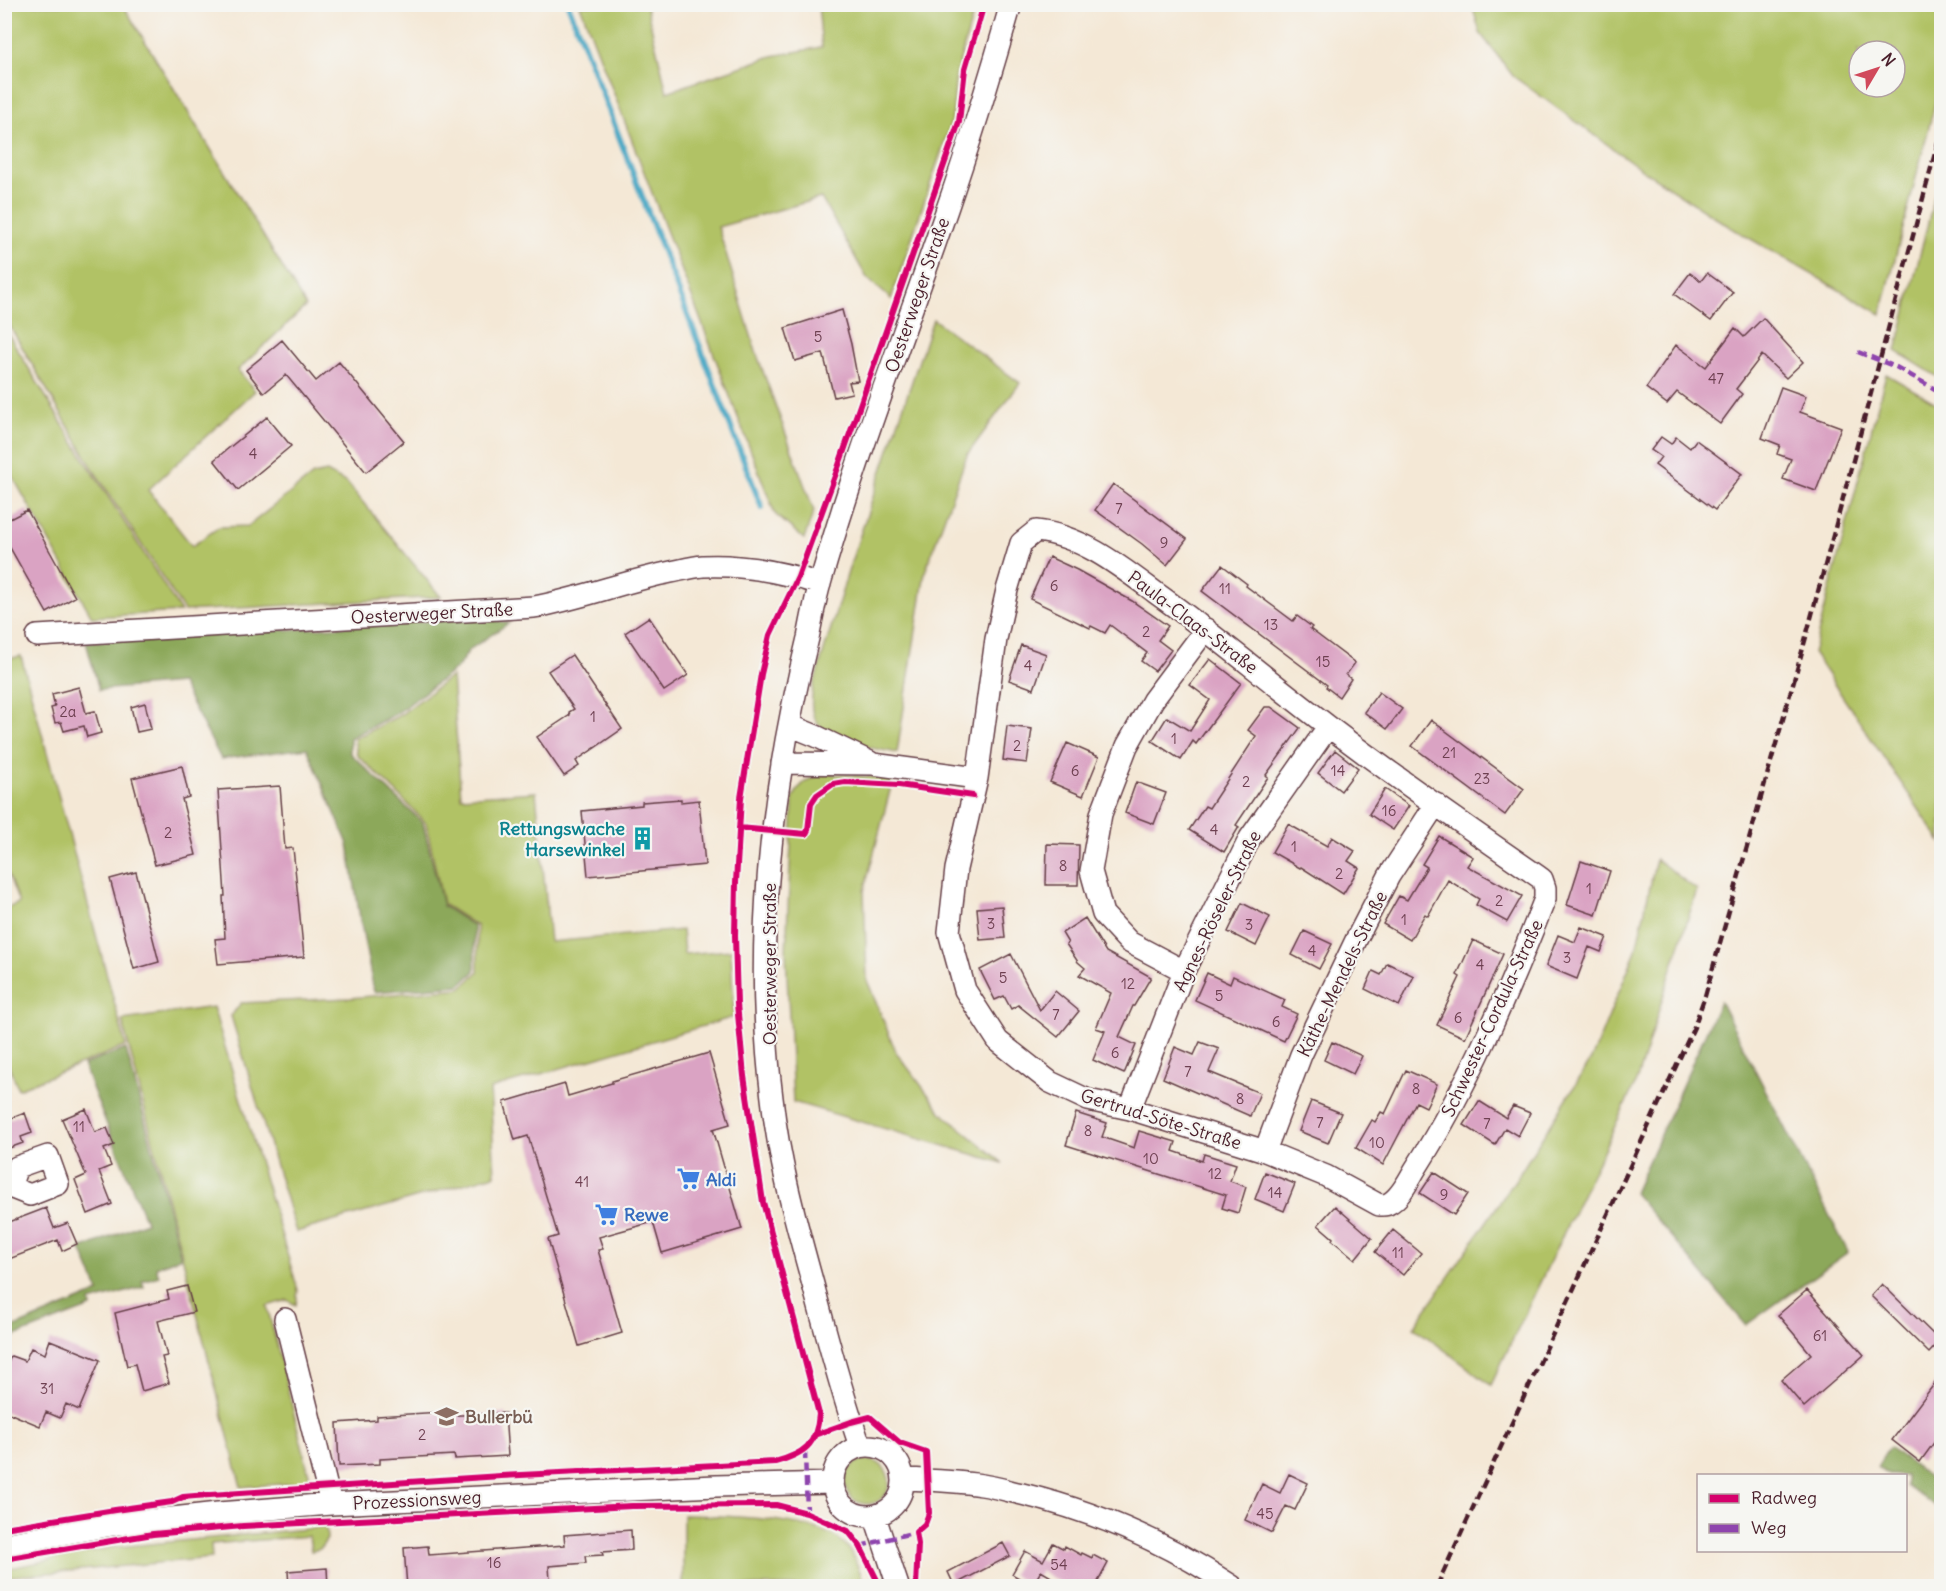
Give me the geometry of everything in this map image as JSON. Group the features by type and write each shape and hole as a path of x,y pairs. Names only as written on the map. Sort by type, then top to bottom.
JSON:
{"street":[{"name":"Oesterweger Straße","path":"860,1446 840,1384 793,1208 772,1101 765,1015 765,938 772,832 789,725 820,584 852,476 947,209 1011,4"},
{"name":"Paula-Claas-Straße","path":"977,778 996,639 1021,543 1036,531 1051,532 1083,545 1123,569 1206,628 1328,727 1542,879 1545,888"},
{"name":"Oesterweger Straße","path":"37,636 534,607 702,566 753,567 820,584"},
{"path":"1184,971 1129,942 1103,914 1091,871 1101,814 1127,746 1153,700 1206,628"},
{"path":"789,725 873,764"},
{"name":"Agnes-Röseler-Straße","path":"1130,1109 1184,971 1250,838 1328,727"},
{"path":"782,763 873,764 977,778"},
{"name":"Gertrud-Söte-Straße","path":"977,778 956,869 949,932 965,990 998,1041 1050,1082 1088,1100 1130,1109 1265,1151 1326,1176 1379,1205 1388,1204"},
{"name":"Käthe-Mendels-Straße","path":"1265,1151 1301,1055 1357,938 1389,876 1436,804"},
{"name":"Schwester-Cordula-Straße","path":"1388,1204 1398,1196 1433,1142 1468,1078 1510,987 1545,899 1545,888"},
{"path":"285,1319 331,1504"},
{"path":"860,1446 875,1446 889,1453 899,1465 904,1479 900,1496 890,1510 874,1517 854,1515 838,1503 832,1483 835,1467 845,1454 860,1446"},
{"path":"904,1479 983,1485 1048,1500 1100,1517 1150,1538 1232,1587"},
{"name":"Prozessionsweg","path":"4,1544 118,1524 331,1504 716,1486 832,1483"},
{"path":"874,1517 898,1587"}],"green space":[{"path":"4,5 123,5 306,306 238,370 255,391 148,490 192,546 219,527 248,526 313,475 327,472 347,483 441,597 184,611 95,472 5,318"},
{"path":"580,5 646,5 667,92 772,56 822,47 818,5 976,5 956,74 952,120 891,299 867,278 821,198 718,227 756,352 814,511 804,539 775,514"},
{"path":"1472,5 1941,5 1941,80 1881,314 1730,227 1644,171 1513,76 1480,33"},
{"path":"1941,170 1942,379 1896,351"},
{"path":"933,319 1020,383 967,455 925,572 897,753 862,746 837,738 827,732 818,724 813,715 812,697 813,687 851,562"},
{"path":"4,327 181,612 92,617 5,463"},
{"path":"1886,374 1941,406 1941,842 1813,653"},
{"path":"483,618 509,623 469,650 458,667 397,713 350,738 350,753 423,823 443,906 474,926 475,971 460,985 374,992 348,844 307,748 221,759 181,683 99,690 86,642"},
{"path":"21,656 126,1046 18,1089 5,1055 5,909 19,903 5,866 4,660"},
{"path":"452,676 461,797 536,792 550,942 682,930 684,954 731,950 734,1017 490,1089 495,1175 296,1232 231,1016 241,1003 350,998 461,988 478,972 477,926 443,904 426,823 357,755 354,739 400,715"},
{"path":"829,774 893,779 864,891 867,980 896,1052 942,1113 1003,1163 793,1102 786,953 793,799 807,780"},
{"path":"1656,859 1697,890 1636,1082 1491,1385 1414,1327 1520,1173 1591,1060 1636,950"},
{"path":"1720,1001 1848,1252 1746,1325 1634,1193"},
{"path":"213,1007 298,1290 296,1305 287,1300 267,1306 311,1482 241,1487 122,1020"},
{"path":"126,1049 181,1257 156,1267 159,1276 142,1281 144,1287 90,1302 91,1307 5,1340 5,1331 99,1292 81,1249 146,1222 83,1065"},
{"path":"1889,1447 1941,1486 1941,1510 1907,1487 1907,1474 1888,1474 1877,1467"},
{"path":"867,1460 882,1467 889,1482 882,1497 867,1504 852,1497 845,1482 852,1467"},
{"path":"683,1515 746,1517 818,1529 836,1537 848,1548 858,1567 864,1586 683,1586"},
{"path":"326,1527 327,1539 320,1549 311,1551 309,1536 211,1544 212,1558 5,1577 5,1569 108,1548"}],"building":[{"path":"1690,273 1701,281 1707,273 1733,292 1711,321 1674,294"},
{"path":"842,310 858,381 849,382 852,393 834,397 823,353 795,361 785,328"},
{"path":"1763,318 1803,362 1786,378 1762,355 1736,389 1742,394 1720,424 1677,392 1667,404 1646,388 1676,345 1706,367 1735,328 1744,337"},
{"path":"282,340 316,381 339,362 404,441 366,472 286,375 264,393 246,370"},
{"path":"1781,387 1806,396 1800,412 1841,427 1816,491 1783,479 1791,459 1777,454 1780,445 1762,438"},
{"path":"267,417 291,446 238,490 214,460"},
{"path":"1661,437 1671,444 1676,437 1690,448 1696,440 1742,474 1715,510 1655,465 1661,457 1651,450"},
{"path":"1113,484 1187,539 1167,565 1095,510"},
{"path":"27,510 75,597 47,613 4,537 4,522"},
{"path":"1049,557 1132,601 1168,626 1158,640 1171,650 1155,671 1141,661 1147,653 1110,625 1105,633 1030,599"},
{"path":"1222,565 1293,621 1297,616 1312,627 1310,629 1355,663 1346,675 1351,679 1339,697 1326,687 1327,685 1202,591"},
{"path":"649,617 688,675 664,691 625,633"},
{"path":"1021,645 1046,654 1034,689 1009,680"},
{"path":"572,655 622,729 576,761 579,766 564,776 537,737 570,715 569,712 574,709 548,671"},
{"path":"1210,659 1241,683 1196,744 1193,741 1181,760 1152,741 1167,717 1190,731 1210,700 1190,685"},
{"path":"79,687 86,713 95,711 101,733 87,737 84,726 64,731 61,722 55,723 51,708 55,707 52,694"},
{"path":"1379,692 1402,709 1387,729 1364,712"},
{"path":"145,703 151,729 137,732 131,707"},
{"path":"1265,707 1271,707 1300,728 1266,775 1268,777 1236,825 1239,827 1224,852 1189,830 1205,806 1209,808 1256,736 1248,730"},
{"path":"1431,720 1524,789 1505,815 1412,746"},
{"path":"1007,726 1032,729 1027,763 1003,760"},
{"path":"1067,743 1099,757 1083,796 1050,782"},
{"path":"1335,750 1358,768 1341,791 1318,773"},
{"path":"182,766 189,797 182,799 196,855 155,865 132,778"},
{"path":"1136,782 1166,793 1154,824 1125,813"},
{"path":"280,786 285,849 293,848 304,957 218,964 215,939 225,938 223,896 225,896 218,790"},
{"path":"1385,789 1409,806 1393,830 1369,814"},
{"name":"Rettungswache Harsewinkel","path":"681,799 681,802 699,800 705,865 588,876 582,811"},
{"path":"1288,824 1327,846 1332,837 1355,851 1348,861 1359,868 1343,894 1301,867 1272,852"},
{"path":"1439,836 1473,857 1467,866 1522,896 1507,922 1476,905 1479,899 1448,880 1428,916 1425,914 1410,940 1383,924 1399,896 1407,900 1427,867 1422,864"},
{"path":"1047,844 1079,845 1078,885 1046,885"},
{"path":"1581,861 1610,871 1596,915 1567,905"},
{"path":"136,872 159,962 134,969 110,879"},
{"path":"1242,903 1270,917 1256,946 1228,932"},
{"path":"1002,906 1005,938 980,940 977,908"},
{"path":"1085,918 1106,952 1151,977 1133,1006 1119,1037 1136,1045 1124,1074 1093,1060 1105,1031 1096,1028 1111,993 1079,975 1085,968 1066,944 1068,943 1062,933"},
{"path":"1581,927 1607,937 1601,952 1589,947 1577,979 1546,966 1558,935 1575,942"},
{"path":"1304,931 1332,944 1319,969 1292,955"},
{"path":"1473,940 1503,954 1465,1038 1437,1025 1460,977 1457,975"},
{"path":"1011,954 1040,1010 1055,991 1079,1011 1058,1037 1018,1005 1011,1009 1004,996 995,1000 980,970"},
{"path":"1387,963 1414,976 1399,1006 1365,989 1373,971 1381,975"},
{"path":"1207,973 1230,984 1233,976 1285,1000 1282,1007 1297,1014 1284,1041 1195,1000"},
{"path":"1200,1042 1219,1049 1209,1072 1260,1093 1250,1116 1163,1078 1175,1047 1194,1055"},
{"path":"1332,1042 1362,1056 1353,1074 1324,1060"},
{"path":"709,1053 730,1124 713,1129 742,1229 662,1253 653,1222 599,1237 603,1249 598,1250 622,1333 579,1346 548,1239 558,1236 528,1136 515,1140 504,1102 565,1084 568,1096"},
{"path":"1406,1070 1437,1084 1426,1107 1416,1102 1383,1165 1356,1148 1372,1120 1375,1122 1381,1112 1385,1114"},
{"path":"1311,1101 1341,1113 1328,1143 1299,1131"},
{"path":"1479,1101 1506,1118 1513,1106 1530,1113 1518,1136 1505,1128 1495,1145 1464,1125"},
{"path":"86,1109 95,1132 107,1128 114,1145 104,1149 111,1166 99,1171 112,1204 88,1214 75,1180 86,1175 62,1119"},
{"path":"25,1113 32,1133 21,1137 23,1143 4,1150 4,1121"},
{"path":"1076,1113 1107,1123 1102,1137 1134,1148 1139,1131 1176,1142 1173,1151 1202,1161 1204,1154 1236,1164 1230,1181 1246,1187 1238,1213 1222,1208 1226,1195 1066,1145"},
{"path":"1265,1172 1295,1184 1284,1211 1255,1199"},
{"path":"1434,1172 1468,1194 1454,1215 1420,1193"},
{"path":"1335,1206 1372,1238 1355,1259 1318,1225"},
{"path":"46,1208 54,1228 68,1223 77,1244 62,1251 58,1240 4,1261 4,1224"},
{"path":"1393,1230 1421,1253 1403,1275 1375,1252"},
{"path":"1882,1284 1940,1341 1929,1353 1871,1296"},
{"path":"187,1286 194,1312 158,1321 167,1356 162,1357 169,1383 142,1391 135,1364 127,1366 115,1313 169,1299 167,1291"},
{"path":"1807,1290 1864,1355 1804,1407 1781,1380 1811,1354 1778,1315"},
{"path":"50,1340 100,1360 79,1410 66,1404 60,1418 46,1412 40,1426 4,1411 4,1372 11,1356 25,1361 31,1348 45,1354"},
{"path":"1941,1375 1941,1433 1920,1462 1892,1440"},
{"path":"441,1412 441,1416 505,1413 508,1456 455,1459 454,1455 380,1459 380,1464 339,1466 337,1423 377,1420 377,1416"},
{"path":"1289,1474 1308,1483 1295,1510 1286,1506 1272,1533 1245,1520 1262,1484 1280,1493"},
{"path":"631,1530 632,1550 602,1552 603,1555 585,1556 586,1563 549,1566 550,1581 469,1587 407,1587 404,1548 428,1546 429,1555 565,1545 564,1535"},
{"path":"1003,1543 1010,1556 954,1585 948,1572"},
{"path":"1053,1543 1064,1549 1065,1546 1081,1555 1082,1553 1092,1558 1093,1555 1108,1563 1095,1587 1068,1587 1041,1571 1032,1586 1012,1574 1025,1551 1043,1561"},
{"path":"327,1568 328,1587 289,1587 288,1571"}],"waterway":[{"path":"568,4 762,508"}],"railway":[{"path":"1437,1586 1694,1027 1705,996 1803,648 1942,127"}],"marked path":[{"path":"1858,352 1896,367 1942,393"},
{"path":"805,1451 807,1513"},
{"path":"860,1546 916,1532"}],"cycle path":[{"path":"4,1528 172,1502 183,1497 501,1476 775,1462 794,1455 812,1441 819,1414 763,1202 744,1076 737,1004 735,936 741,798 761,674 770,635 798,577 959,122 965,69 984,4"},
{"path":"739,828 806,834 811,804 817,795 833,784 845,782 899,785 973,796"},
{"path":"817,1434 870,1417 900,1443 926,1452 929,1513 925,1524 916,1532 918,1544 916,1586"},
{"path":"4,1559 153,1534 243,1526 632,1506 776,1505 807,1513 848,1531 860,1546 880,1586"}],"place":[{"name":"Rettungswache Harsewinkel","path":"643,838"},
{"name":"Aldi","path":"688,1179"},
{"name":"Rewe","path":"606,1214"},
{"name":"Bullerbü","path":"447,1416"}]}
